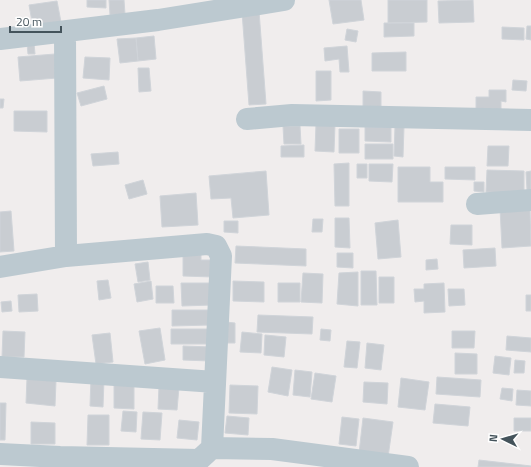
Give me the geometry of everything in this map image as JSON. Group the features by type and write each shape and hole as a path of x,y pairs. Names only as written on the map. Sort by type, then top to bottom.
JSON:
{"street":[{"path":"0,39 65,32 284,0"},
{"path":"65,32 66,256"},
{"path":"247,119 292,115 531,120"},
{"path":"477,204 531,200"},
{"path":"0,267 66,256 207,244 216,246 222,256 212,448 199,460 0,454"},
{"path":"0,367 215,382"},
{"path":"212,448 271,458 408,467"}],"building":[{"path":"87,0 106,0 106,8 87,7"},
{"path":"109,0 124,0 125,14 110,15"},
{"path":"329,0 361,0 364,20 333,24"},
{"path":"388,0 427,0 427,22 388,23"},
{"path":"473,0 474,22 439,23 438,1"},
{"path":"57,1 61,22 33,27 29,5"},
{"path":"259,11 266,104 249,105 242,12"},
{"path":"384,23 414,23 414,36 384,37"},
{"path":"527,26 531,26 531,40 526,39"},
{"path":"502,27 524,28 524,40 502,39"},
{"path":"347,29 358,31 356,42 345,40"},
{"path":"154,36 156,59 138,61 136,38"},
{"path":"136,38 138,61 120,63 117,39"},
{"path":"34,43 35,54 28,54 27,44"},
{"path":"347,46 349,72 340,72 339,59 325,61 324,48"},
{"path":"406,52 406,71 372,71 372,53"},
{"path":"55,54 57,78 20,81 18,57"},
{"path":"85,57 110,58 109,80 83,78"},
{"path":"138,68 149,68 151,91 139,92"},
{"path":"316,71 331,71 331,100 316,101"},
{"path":"513,80 527,81 526,91 512,90"},
{"path":"104,86 107,99 81,106 77,93"},
{"path":"489,90 506,90 506,102 501,101 501,113 476,112 476,97 489,97"},
{"path":"363,91 381,92 381,110 363,110"},
{"path":"0,99 4,99 3,108 0,108"},
{"path":"14,111 47,111 47,132 14,131"},
{"path":"316,124 335,124 334,152 315,151"},
{"path":"283,126 300,126 301,144 284,144"},
{"path":"395,126 404,126 403,157 394,156"},
{"path":"365,127 391,127 391,142 365,141"},
{"path":"339,129 359,129 359,153 339,153"},
{"path":"365,144 393,144 393,159 365,159"},
{"path":"304,145 304,157 281,157 281,146"},
{"path":"488,146 509,146 508,166 487,166"},
{"path":"118,152 119,164 93,166 91,154"},
{"path":"349,163 349,206 335,206 334,164"},
{"path":"357,164 367,164 367,178 357,178"},
{"path":"369,164 393,164 392,182 369,181"},
{"path":"398,167 430,167 430,182 443,182 443,202 398,202"},
{"path":"445,167 475,167 475,180 445,179"},
{"path":"487,170 524,171 524,194 486,192"},
{"path":"266,171 269,215 233,218 231,198 211,199 209,176"},
{"path":"531,171 531,190 527,190 526,172"},
{"path":"143,180 147,194 129,199 125,185"},
{"path":"474,182 484,182 484,192 474,191"},
{"path":"196,193 198,225 162,227 160,196"},
{"path":"500,208 530,208 531,246 502,248"},
{"path":"11,211 14,251 0,252 0,212"},
{"path":"335,218 349,218 350,248 335,247"},
{"path":"313,219 323,219 322,232 312,232"},
{"path":"398,220 401,257 378,259 375,223"},
{"path":"224,221 238,221 238,233 224,232"},
{"path":"451,225 472,225 472,245 450,244"},
{"path":"236,246 306,249 306,266 235,263"},
{"path":"495,248 496,266 464,268 463,250"},
{"path":"183,253 201,253 201,260 213,260 213,277 183,276"},
{"path":"337,253 353,253 353,268 337,267"},
{"path":"437,259 438,269 426,270 426,260"},
{"path":"148,262 150,280 138,282 135,264"},
{"path":"361,271 376,271 377,305 361,305"},
{"path":"358,272 358,306 337,304 339,273"},
{"path":"303,273 323,274 322,303 301,302"},
{"path":"379,277 394,277 394,303 379,303"},
{"path":"108,280 111,298 99,300 97,281"},
{"path":"151,281 153,299 137,302 134,284"},
{"path":"233,281 264,282 264,302 233,301"},
{"path":"181,283 212,283 212,305 182,306"},
{"path":"278,283 300,283 300,302 278,302"},
{"path":"444,283 445,312 424,313 424,301 415,302 414,289 424,289 424,284"},
{"path":"156,286 173,286 174,303 156,303"},
{"path":"448,289 464,289 465,305 449,306"},
{"path":"37,294 38,311 19,312 18,295"},
{"path":"526,295 531,295 531,311 526,311"},
{"path":"11,301 12,311 2,312 1,302"},
{"path":"172,310 210,310 210,325 172,326"},
{"path":"258,315 313,317 312,334 257,332"},
{"path":"226,322 235,323 235,343 226,343"},
{"path":"160,328 165,360 145,364 139,331"},
{"path":"171,329 211,329 211,344 171,344"},
{"path":"321,329 331,330 330,341 320,340"},
{"path":"3,331 25,332 24,357 2,357"},
{"path":"452,331 475,331 474,348 452,348"},
{"path":"242,332 262,334 261,353 240,352"},
{"path":"110,333 113,362 96,364 92,335"},
{"path":"265,335 286,337 284,357 264,355"},
{"path":"507,336 531,338 531,352 506,350"},
{"path":"347,341 360,342 357,368 344,367"},
{"path":"367,343 384,345 381,370 365,368"},
{"path":"183,346 211,347 210,361 183,360"},
{"path":"455,353 477,354 477,374 455,374"},
{"path":"495,356 511,358 509,375 493,373"},
{"path":"515,360 525,361 524,373 514,373"},
{"path":"272,367 292,370 288,396 268,392"},
{"path":"295,370 312,372 310,397 293,395"},
{"path":"315,373 336,376 332,402 311,399"},
{"path":"437,377 481,380 480,397 436,394"},
{"path":"27,378 56,381 55,406 26,403"},
{"path":"91,378 104,379 103,407 90,406"},
{"path":"401,378 429,382 425,410 398,407"},
{"path":"114,381 134,382 134,409 114,408"},
{"path":"364,382 388,383 387,404 363,402"},
{"path":"230,385 258,386 257,414 229,413"},
{"path":"159,386 179,387 177,410 158,409"},
{"path":"502,388 513,389 512,401 500,399"},
{"path":"517,390 531,391 531,406 516,405"},
{"path":"0,403 6,403 5,440 0,440"},
{"path":"435,404 470,407 468,426 433,423"},
{"path":"123,411 137,412 136,432 121,431"},
{"path":"143,412 162,413 160,440 141,439"},
{"path":"88,415 109,415 109,445 87,445"},
{"path":"227,416 249,418 248,435 225,433"},
{"path":"342,417 359,419 356,446 339,444"},
{"path":"363,418 393,422 388,457 359,453"},
{"path":"514,418 531,418 531,431 514,431"},
{"path":"179,420 199,422 197,440 177,438"},
{"path":"31,422 55,423 55,444 31,444"},
{"path":"479,460 531,466 531,467 478,467"}]}
